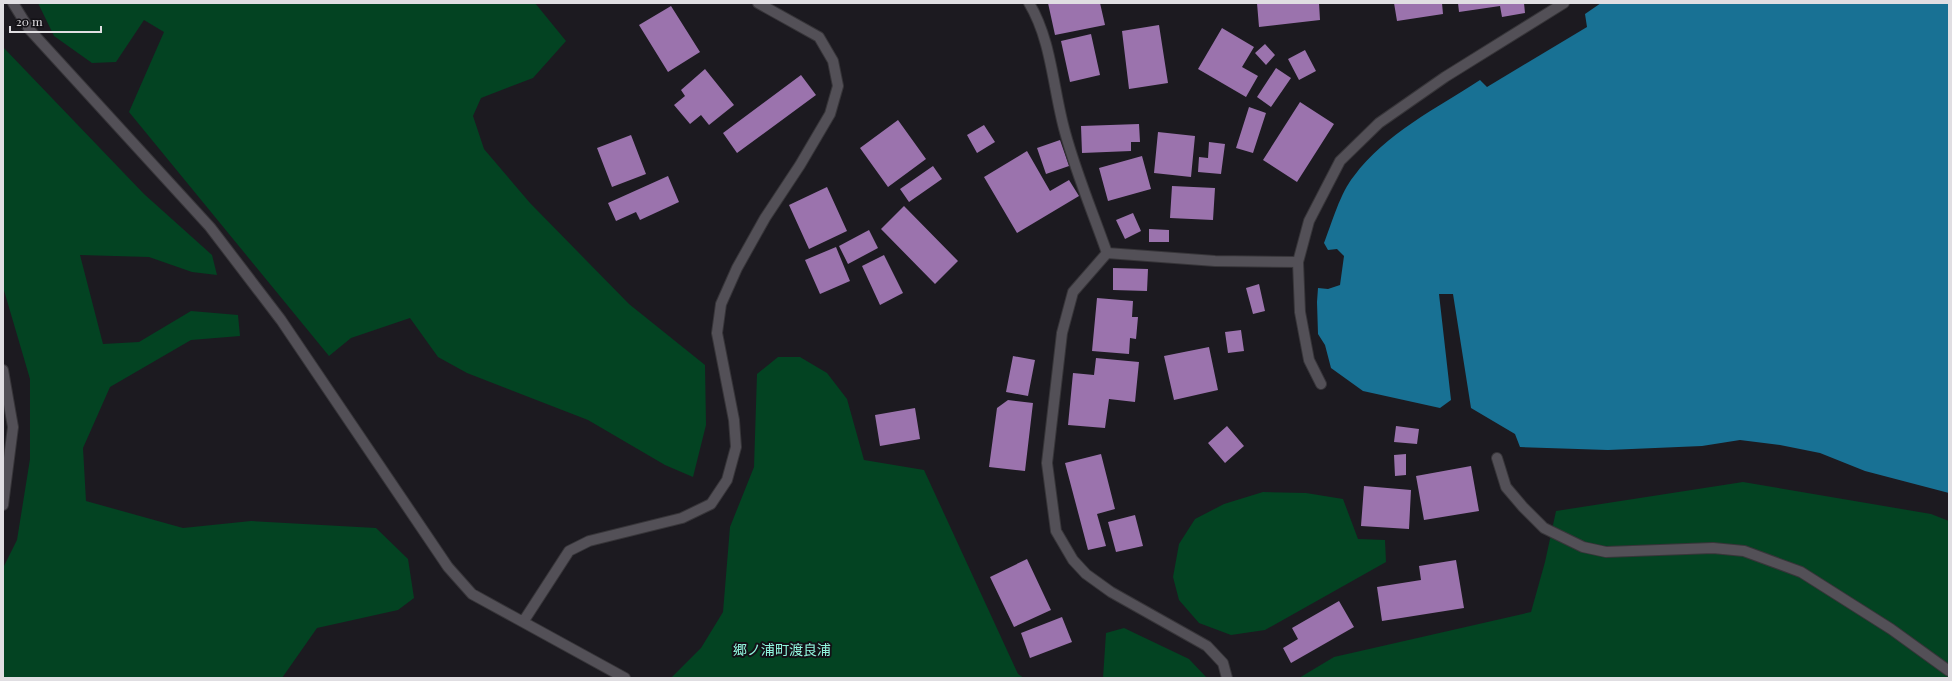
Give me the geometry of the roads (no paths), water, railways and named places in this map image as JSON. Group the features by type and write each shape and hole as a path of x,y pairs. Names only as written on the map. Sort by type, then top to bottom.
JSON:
{"street":[{"path":"14,3 29,29 215,234 281,320 448,567 472,594 625,678"},
{"path":"523,622 569,551 589,541 682,518 711,504 727,480 736,447 734,420 717,333 721,304 737,268 764,218 800,165 830,114 838,86 833,61 819,37 758,3"},
{"path":"1029,3 1036,15 1048,55 1065,132 1107,253"},
{"path":"1321,384 1309,360 1300,312 1298,262 1309,221 1340,161 1379,123 1445,77 1564,3"},
{"path":"1107,253 1216,261 1298,262"},
{"path":"1107,253 1073,292 1062,333 1047,463 1056,531 1073,560 1086,574 1111,592 1207,646 1223,663 1227,678"},
{"path":"3,370 13,427 3,505"},
{"path":"1496,458 1506,487 1522,507 1544,528 1582,547 1606,552 1713,548 1744,551 1801,572 1891,629 1949,671"}],"water":[{"path":"1601,3 1949,3 1949,493 1865,471 1820,453 1780,445 1740,440 1702,446 1608,450 1520,447 1515,434 1471,408 1453,294 1439,294 1451,400 1440,408 1363,391 1331,368 1325,345 1318,334 1318,288 1328,289 1340,285 1344,256 1337,249 1328,250 1324,243 1340,199 1354,176 1381,147 1429,112 1480,80 1487,87 1587,27 1585,14"}],"district":[{"name":"郷ノ浦町渡良浦","path":"782,649"}]}
